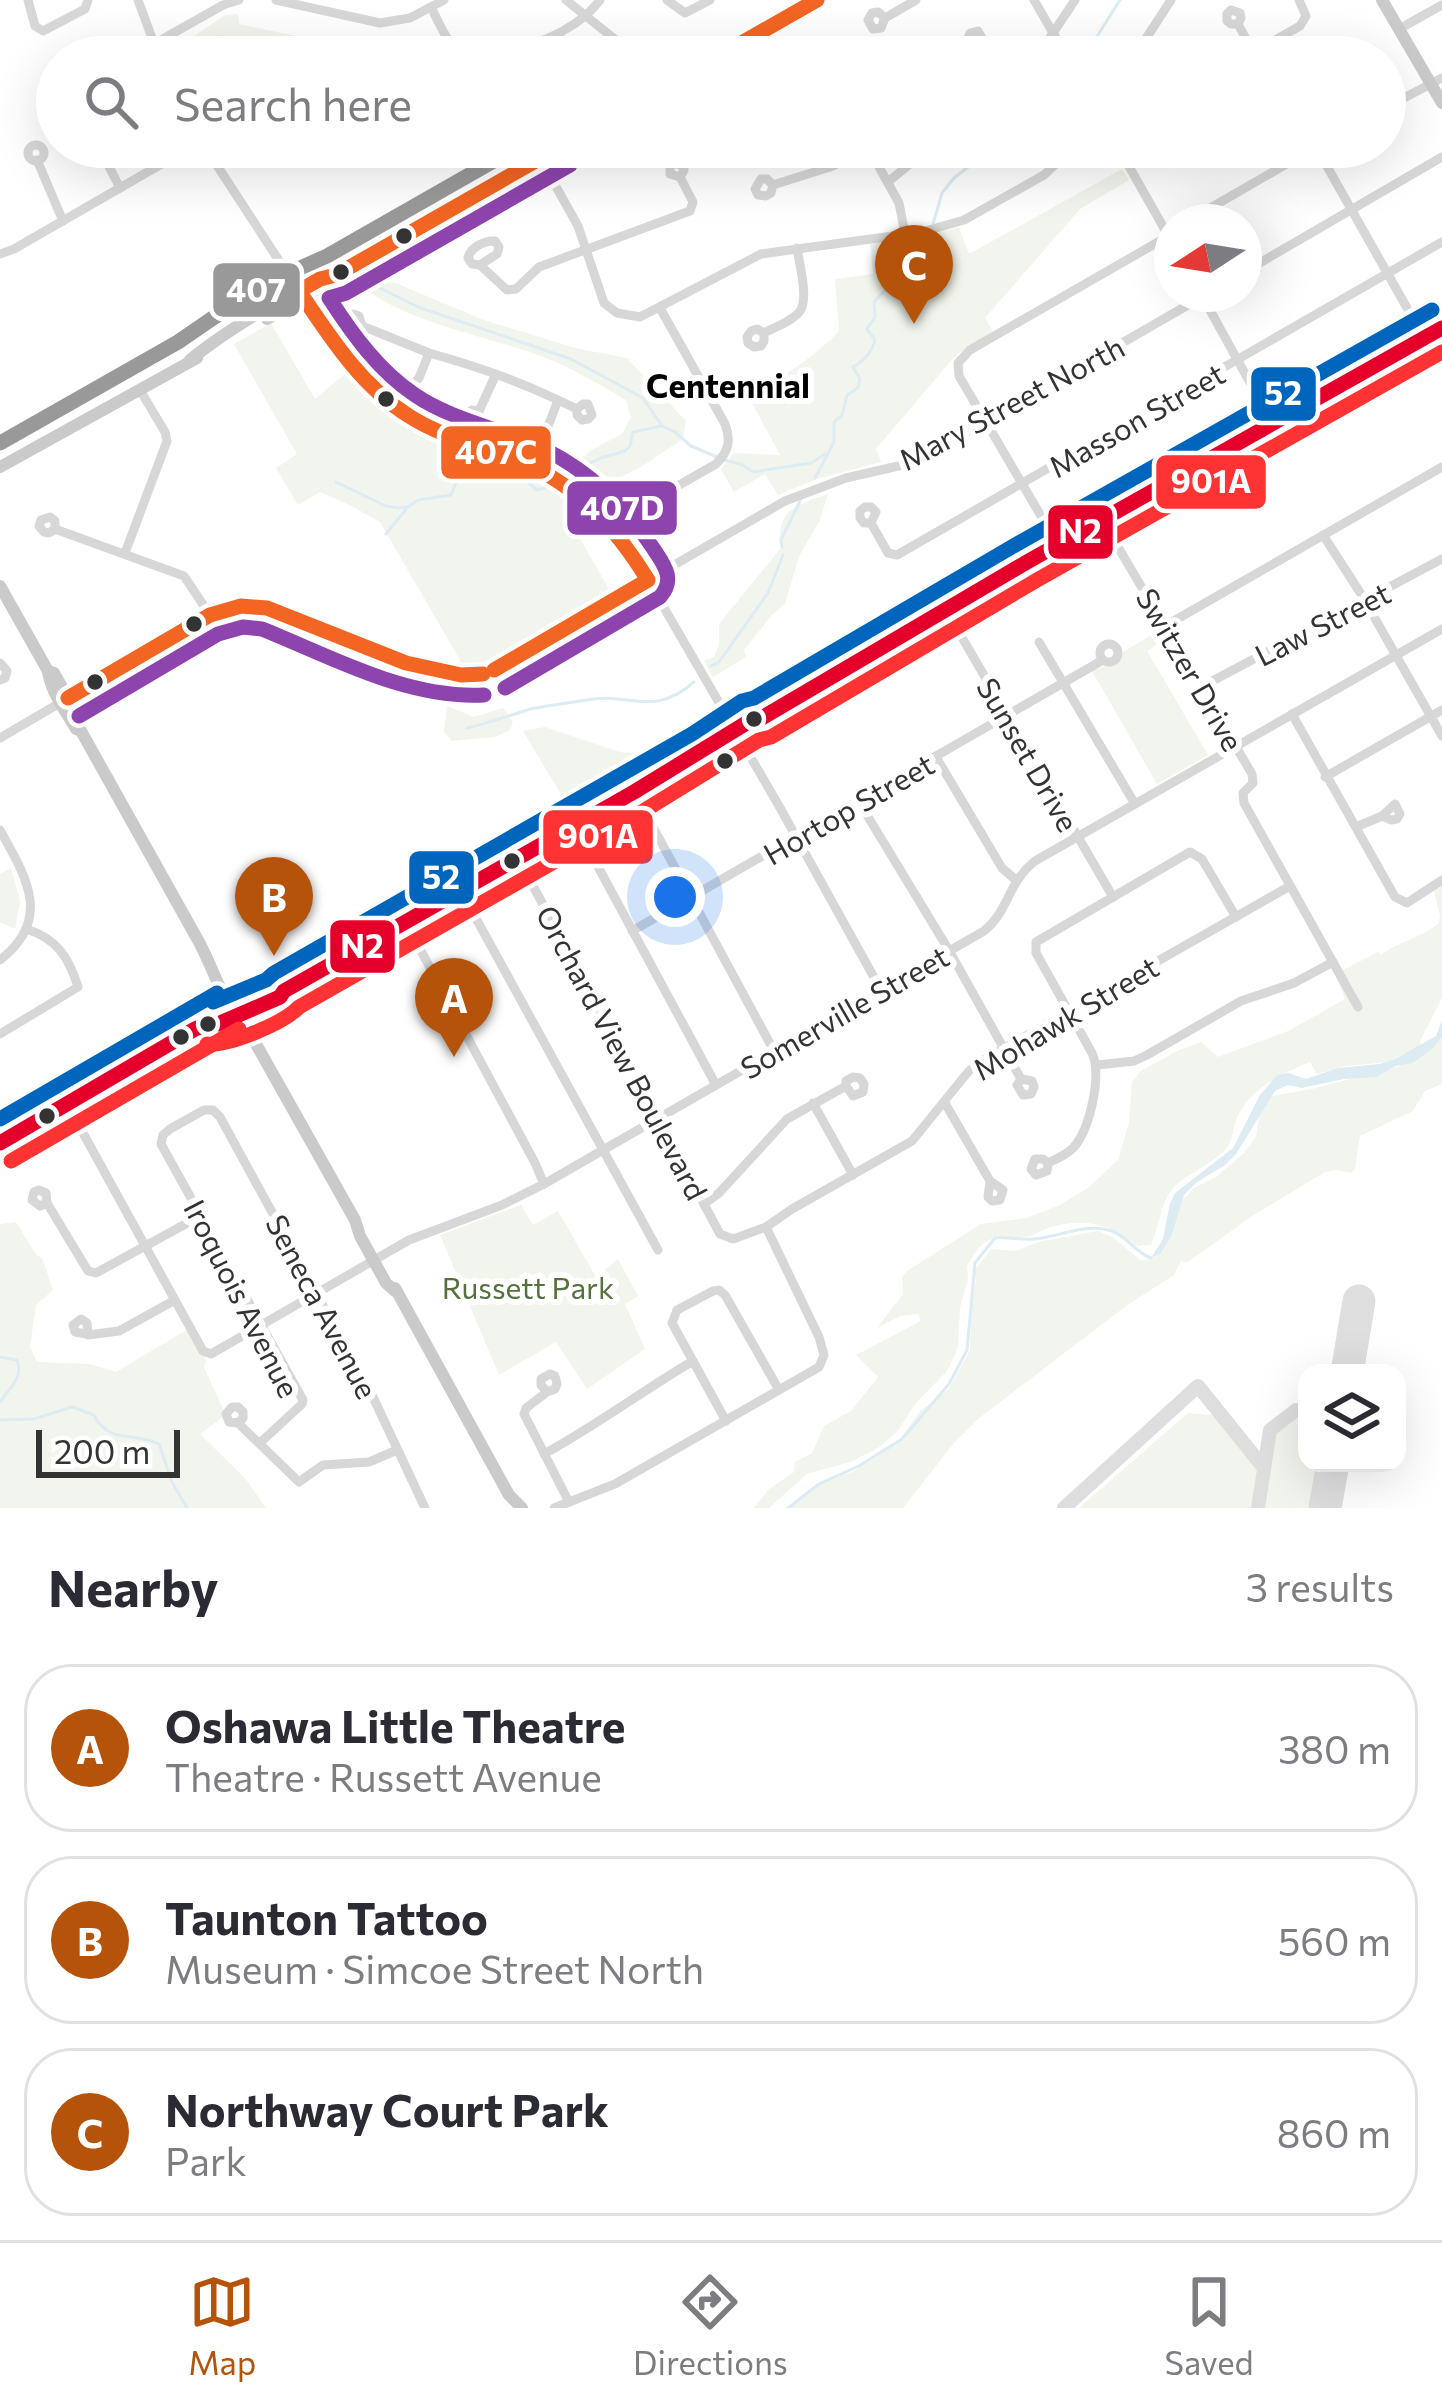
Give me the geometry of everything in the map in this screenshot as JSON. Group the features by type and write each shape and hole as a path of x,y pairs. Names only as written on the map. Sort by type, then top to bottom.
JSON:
{"main road":[{"path":"754,36 817,0"},
{"path":"1382,0 1404,36"},
{"path":"1406,39 1437,81 1442,103"},
{"path":"0,467 140,390 320,279 336,275 523,168"},
{"path":"0,1143 210,1023 218,1024 277,990 284,991 708,749 716,749 1058,545 1442,328"},
{"path":"0,586 54,674 76,729 238,1011 250,1041 256,1044 377,1259 394,1281 395,1291 510,1501 522,1508"}],"street":[{"path":"28,0 35,26 43,31 85,9 88,0"},
{"path":"138,0 151,36"},
{"path":"168,36 239,0"},
{"path":"276,0 380,23 410,18 444,0"},
{"path":"566,0 611,36"},
{"path":"551,36 587,16 600,0"},
{"path":"668,0 685,13 710,0"},
{"path":"885,18 916,0"},
{"path":"1034,0 1055,36"},
{"path":"1051,36 1076,0"},
{"path":"1148,36 1171,0"},
{"path":"1280,36 1304,21 1299,0"},
{"path":"1399,29 1442,4"},
{"path":"431,8 445,36"},
{"path":"1238,24 1243,36"},
{"path":"1406,97 1437,81"},
{"path":"1262,262 1442,157"},
{"path":"40,168 62,221"},
{"path":"110,168 120,188"},
{"path":"0,254 155,168"},
{"path":"219,168 355,372 418,422 533,466 575,492 611,524 648,580 881,990"},
{"path":"546,168 578,226 604,303 627,317 660,308 744,261 774,251 932,230 974,216 1052,168"},
{"path":"773,185 827,168"},
{"path":"881,168 901,210 904,234"},
{"path":"889,181 905,168"},
{"path":"1130,168 1154,209"},
{"path":"1217,204 1280,168"},
{"path":"1328,168 1424,338"},
{"path":"480,265 511,291 519,288 539,267 690,211 693,202 680,177"},
{"name":"Masson Street","path":"871,523 892,556 1442,242"},
{"path":"1058,545 959,376 958,363 970,350 1154,247"},
{"path":"764,333 794,316 803,305 797,248"},
{"path":"611,524 716,464 728,448 725,424 660,308"},
{"name":"Mary Street North","path":"210,616 229,608 259,606 425,669 463,677 494,670 785,501 928,454 1174,312"},
{"path":"1212,312 1273,424"},
{"path":"362,326 577,409"},
{"path":"393,406 419,378 429,353"},
{"path":"479,411 496,374"},
{"path":"125,553 167,441 140,390"},
{"path":"533,466 558,400"},
{"path":"1165,626 1442,467"},
{"name":"Switzer Drive","path":"1102,520 1236,746 1254,781 1243,793 1244,802 1358,1007"},
{"path":"0,738 210,616 187,578 55,529"},
{"path":"1323,535 1442,736"},
{"name":"Law Street","path":"1201,686 1442,560"},
{"name":"Sunset Drive","path":"946,610 1113,897"},
{"name":"Somerville Street","path":"176,1300 203,1352 213,1353 426,1233 496,1208 544,1184 995,922 1016,880 1031,864 1442,629"},
{"path":"1039,642 1135,804"},
{"name":"Hortop Street","path":"632,932 1103,660"},
{"path":"0,664 7,671 0,680"},
{"path":"1325,777 1442,710"},
{"path":"1292,714 1395,897 1412,901 1442,880"},
{"path":"936,758 1002,868 1016,880"},
{"path":"634,792 774,1051"},
{"path":"859,802 1021,1078"},
{"path":"1356,827 1382,816"},
{"path":"576,826 716,1085"},
{"path":"0,830 31,891 26,928 0,960"},
{"path":"1048,1163 1070,1151 1082,1136 1097,1065 1036,953 1036,942 1190,852 1202,859 1236,917"},
{"name":"Orchard View Boulevard","path":"518,858 721,1234 733,1239"},
{"name":"Mohawk Street","path":"733,1239 766,1227 912,1141 968,1072 1290,886"},
{"path":"461,891 658,1250"},
{"path":"406,923 544,1184"},
{"path":"0,1034 78,987 54,941 26,928"},
{"path":"1097,1065 1134,1061 1241,1001 1294,983 1334,962"},
{"path":"705,1203 787,1119 846,1086"},
{"path":"813,1103 853,1175"},
{"path":"945,1103 990,1181"},
{"path":"67,1104 176,1300 123,1330 86,1334"},
{"name":"Iroquois Avenue","path":"213,1110 204,1110 170,1129 161,1144 301,1396 302,1404 261,1442"},
{"name":"Seneca Avenue","path":"213,1110 374,1397 424,1508"},
{"path":"47,1203 92,1273 100,1273 202,1215"},
{"path":"554,1508 615,1484 819,1367 824,1355 819,1337 766,1227"},
{"path":"726,1421 672,1319 677,1310 719,1290 779,1390"},
{"path":"544,1454 693,1361"},
{"path":"547,1392 524,1411 569,1502"},
{"path":"238,1423 299,1482 323,1466 369,1462 397,1450"}],"green space":[{"path":"238,14 239,24 296,36 194,36 225,15"},
{"path":"1122,169 1129,180 1080,209 985,318 993,332 956,355 876,449 881,462 778,495 765,474 734,492 721,469 734,453 780,455 743,386 758,390 769,384 839,331 835,279 873,274 870,242 959,227 969,254"},
{"path":"396,283 481,319 575,348 627,358 686,421 683,439 593,491 566,474 591,450 622,434 631,418 626,400 552,360 424,319 363,287"},
{"path":"271,323 315,399 346,373 412,427 527,473 575,503 589,515 574,528 611,593 481,669 467,672 380,522 320,492 298,505 276,468 297,454 234,344"},
{"path":"828,494 820,520 799,556 785,604 744,650 746,657 713,677 704,661 714,657 719,624 781,548 785,517"},
{"path":"1163,628 1168,637 1147,651 1208,755 1157,784 1092,671 1115,662 1120,654"},
{"path":"447,706 474,717 503,708 513,722 510,730 495,737 452,741 444,732"},
{"path":"545,727 620,752 663,756 568,806 523,731"},
{"path":"11,868 20,901 15,929 0,922 0,874"},
{"path":"1442,879 1442,998 1421,1045 1388,1062 1317,1074 1310,1062 1268,1083 1242,1108 1226,1148 1171,1191 1151,1245 1137,1246 1106,1227 1085,1223 981,1245 967,1266 958,1348 947,1371 915,1404 897,1432 853,1461 807,1474 769,1508 754,1508 769,1489 794,1472 795,1462 812,1453 824,1426 851,1411 878,1377 856,1355 921,1321 918,1314 900,1316 877,1328 903,1294 902,1277 907,1271 981,1224 1026,1218 1088,1188 1118,1160 1129,1123 1132,1082 1141,1071 1201,1042 1218,1057 1288,1031 1345,999 1335,974 1439,923 1434,891"},
{"path":"1442,1031 1442,1084 1425,1091 1413,1111 1360,1136 1351,1173 1325,1172 1188,1262 1181,1261 1174,1275 978,1419 903,1508 788,1508 819,1484 877,1457 900,1439 920,1411 949,1389 970,1350 974,1271 991,1249 1015,1251 1098,1231 1141,1261 1154,1258 1181,1201 1216,1177 1256,1137 1260,1109 1271,1096 1399,1066 1429,1050"},
{"name":"Russett Park","path":"521,1205 533,1225 558,1211 596,1277 618,1259 638,1296 625,1304 645,1349 587,1389 556,1342 499,1375 440,1235"},
{"path":"16,1222 43,1260 53,1290 36,1305 30,1347 37,1362 90,1364 116,1372 188,1329 206,1360 204,1367 224,1411 224,1416 200,1434 245,1478 266,1508 0,1508 0,1224"},
{"path":"1188,1413 1213,1415 1257,1468 1251,1508 1079,1508"},
{"path":"1298,1418 1298,1472 1319,1472 1313,1508 1263,1508 1275,1433"}],"shaded area":[{"path":"1442,1020 1442,1037 1413,1063 1395,1066 1377,1077 1302,1088 1288,1085 1275,1091 1236,1154 1184,1195 1171,1237 1160,1254 1151,1258 1163,1239 1175,1193 1233,1148 1260,1095 1277,1075 1306,1079 1338,1068 1395,1059 1436,1036"}],"waterway":[{"path":"1097,36 1120,0"},
{"path":"933,224 942,193 967,168"},
{"path":"815,478 834,442 834,422 842,415 847,395 858,388 860,379 853,367 874,344 867,329 875,317 874,302 919,256 930,236"},
{"path":"372,284 418,307 571,359 643,398 662,426 717,457"},
{"path":"571,472 625,451 633,432 661,426"},
{"path":"725,460 753,472 811,463 825,454"},
{"path":"336,482 398,508 451,495 457,480 468,473 512,476 537,490 545,488"},
{"path":"782,547 801,499"},
{"path":"386,534 407,508"},
{"path":"711,666 719,662 768,593 783,555"},
{"path":"467,728 531,709 587,700 666,699 694,682"},
{"path":"788,1508 819,1484 902,1439 949,1384 967,1350 975,1263 995,1238 1034,1239 1102,1229 1118,1234 1151,1258"},
{"path":"0,1357 17,1360 19,1366 15,1382 0,1402"},
{"path":"0,1420 34,1419 72,1407 94,1415 114,1434 159,1444 187,1508"}],"taxiway":[{"path":"1064,1508 1198,1386 1264,1468"},
{"path":"1258,1508 1270,1430 1298,1410"}],"runway":[{"path":"1348,1364 1359,1301"},
{"path":"1325,1508 1331,1472"}],"transit line":[{"name":"407C","path":"754,36 817,0"},
{"name":"407","path":"0,443 178,342 271,281 327,256 481,168"},
{"name":"407C","path":"494,670 648,580 606,523 555,479 433,429 392,404 348,360 299,291 336,275 523,168"},
{"name":"407D","path":"505,688 660,597 668,578 664,566 626,512 577,469 539,447 439,409 402,385 368,351 329,298 346,293 565,168"},
{"name":"52","path":"213,1002 266,980 742,701 1432,310"},
{"name":"N2","path":"0,1143 195,1029 280,997 753,719 1442,328"},
{"name":"901A","path":"207,1044 242,1037 281,1020 1037,580 1442,352"},
{"name":"407C","path":"68,698 210,615 241,606 267,608 406,663 461,675 483,674"},
{"name":"407D","path":"79,716 218,634 243,627 262,629 398,683 484,695"},
{"name":"52","path":"0,1119 217,993"},
{"name":"901A","path":"11,1161 239,1029"}],"place":[{"name":"Northway Court Park","path":"914,324"},
{"name":"Taunton Tattoo","path":"274,956"},
{"name":"Oshawa Little Theatre","path":"454,1057"}],"district":[{"name":"Centennial","path":"728,384"}]}
